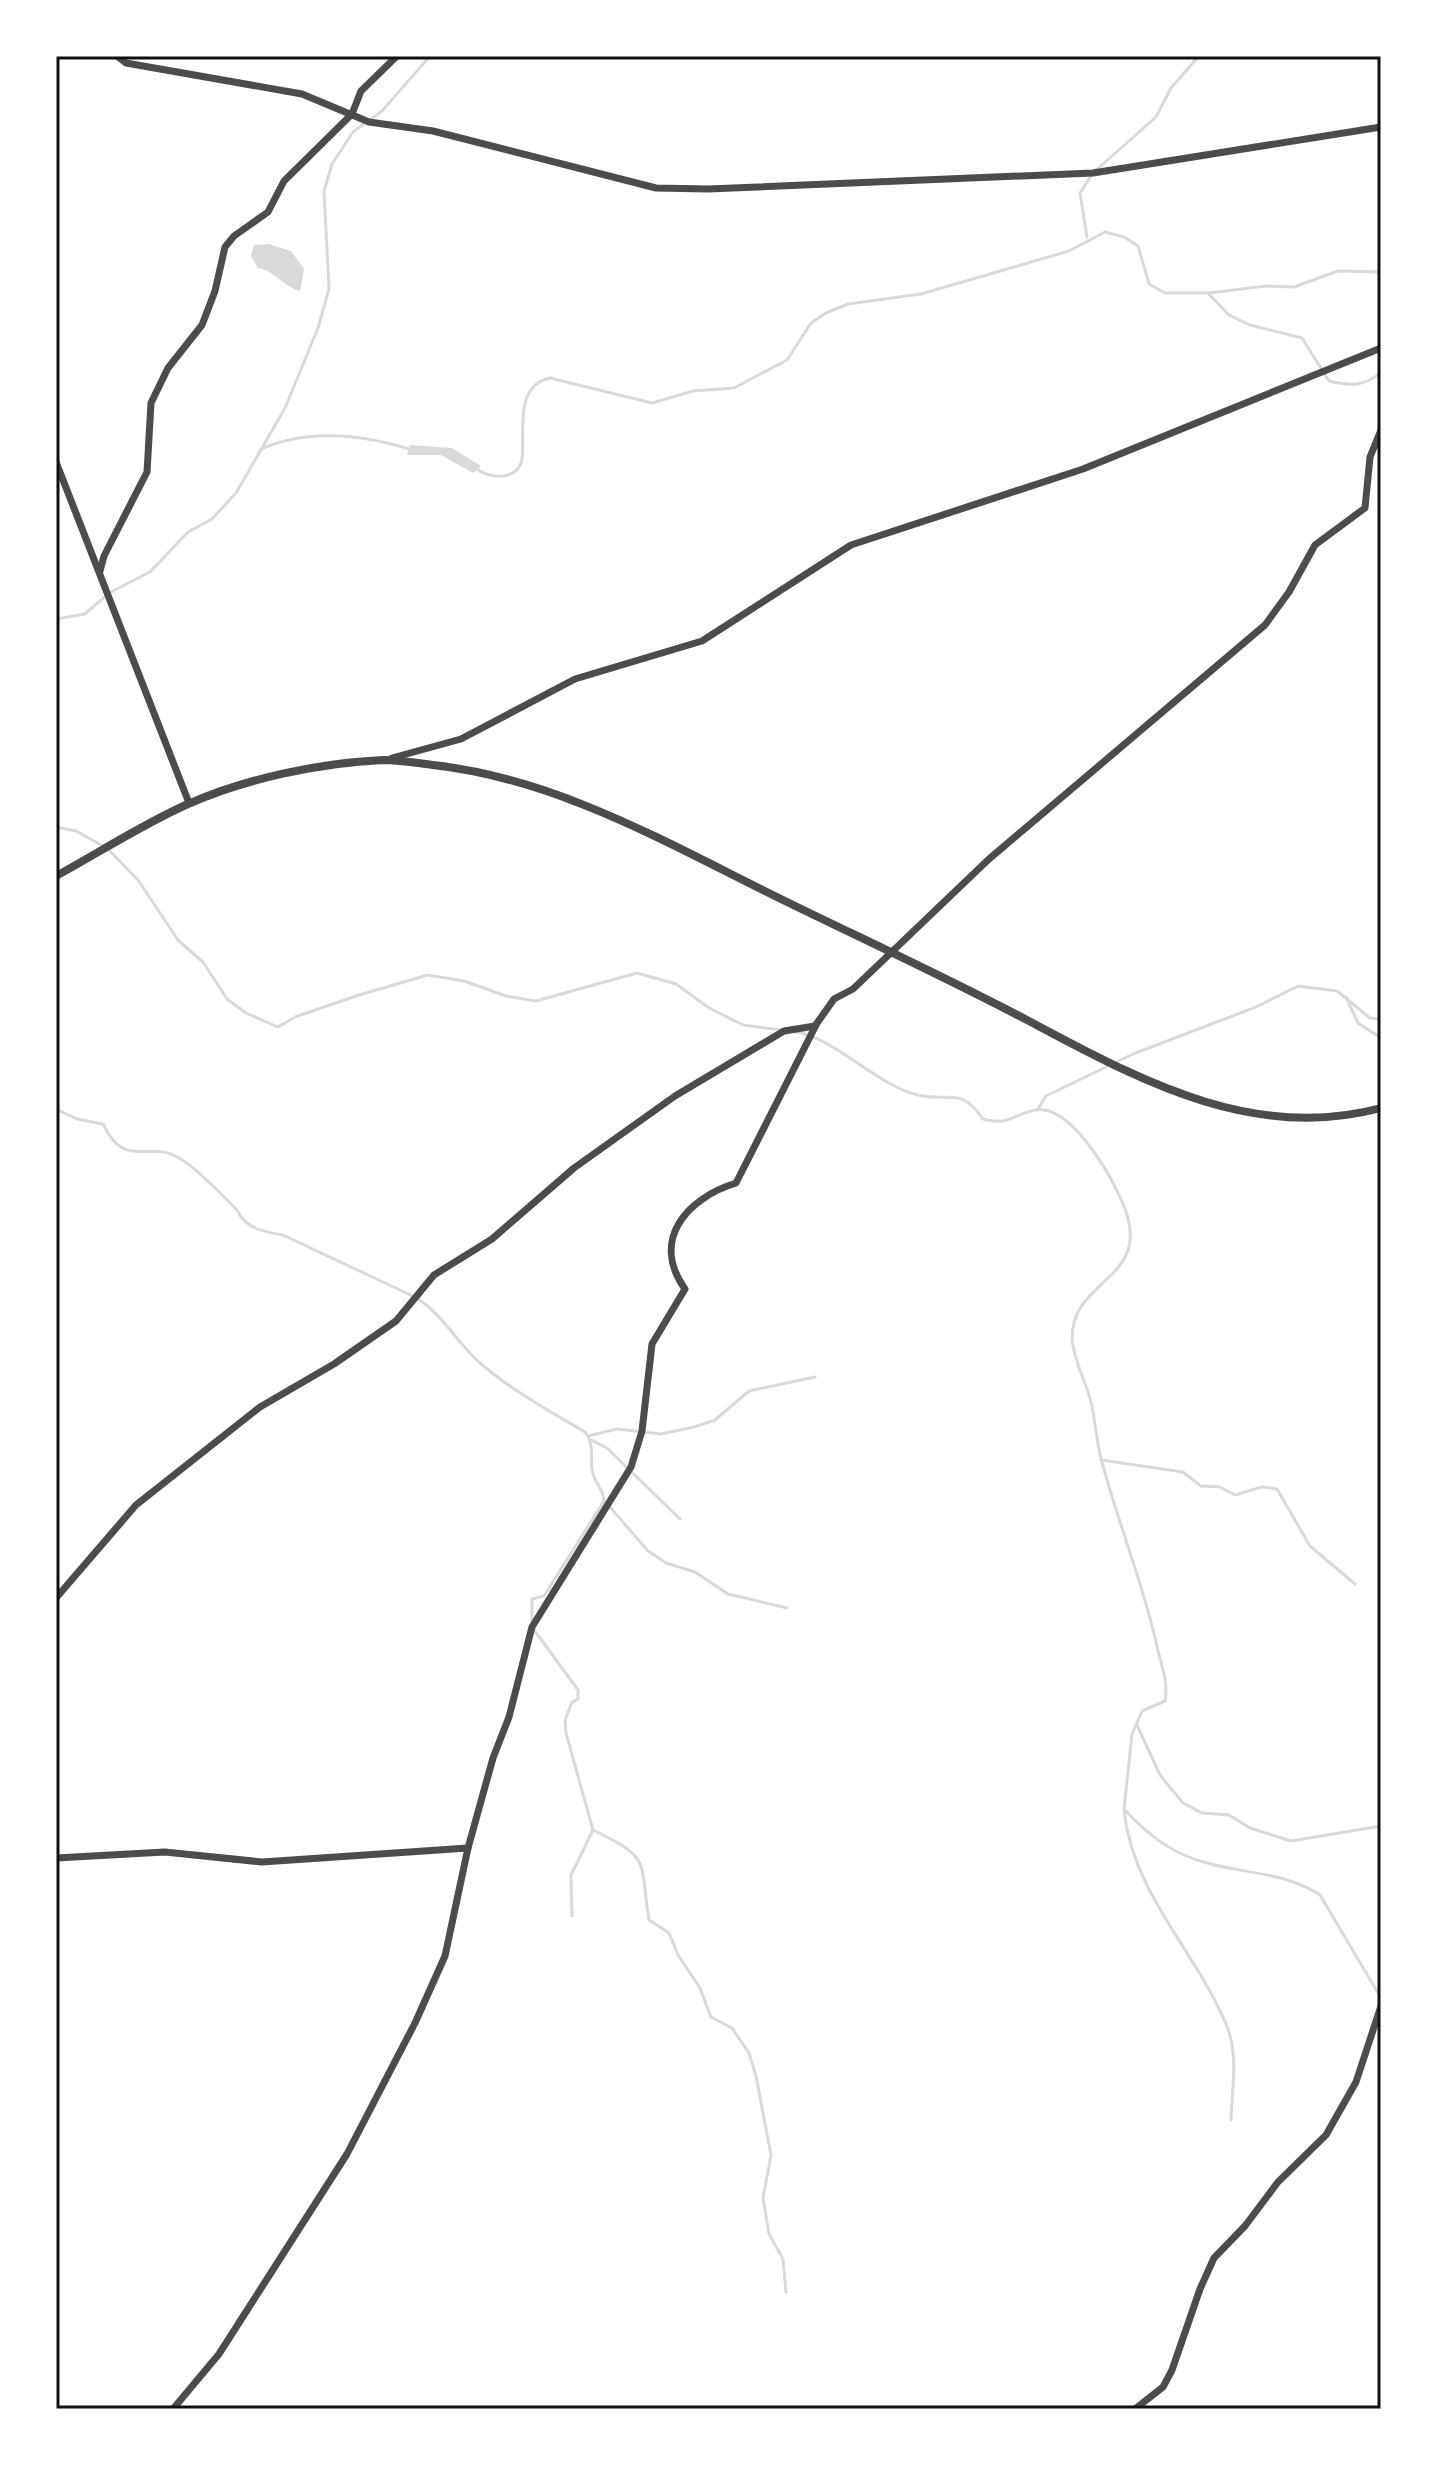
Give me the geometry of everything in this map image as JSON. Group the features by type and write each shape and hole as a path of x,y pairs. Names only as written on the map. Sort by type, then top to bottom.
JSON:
{"street":[{"path":"117,56 126,63 302,94 385,126 433,131 656,188 708,189 1093,173 1381,127"},
{"path":"100,571 104,556 147,472 151,403 168,368 202,325 215,291 225,247 234,236 268,212 284,181 352,114 361,91 397,56"},
{"path":"56,876 189,803 268,778 386,760 461,739 575,679 702,641 851,545 1083,469 1381,348"},
{"path":"173,2409 219,2354 360,2127 415,2023 445,1956 468,1848 493,1758 509,1717 532,1627 631,1467 642,1431 652,1344 685,1289 670,1263 672,1242 693,1203 711,1191 736,1183 817,1023 834,999 853,989 989,859 1122,750 1189,686 1265,625 1289,592 1315,545 1365,508 1370,457 1381,430"},
{"path":"56,462 189,803"},
{"path":"386,760 462,768 533,784 606,814 889,952 1126,1073 1219,1106 1282,1119 1341,1118 1381,1108"},
{"path":"56,1598 136,1505 260,1407 334,1364 396,1321 434,1275 492,1239 574,1168 675,1096 730,1063 784,1031 817,1023"},
{"path":"56,1858 165,1852 262,1862 468,1848"},
{"path":"1135,2409 1163,2387 1172,2370 1214,2258 1245,2226 1278,2182 1326,2135 1356,2082 1381,2006"}],"shaded area":[{"path":"269,244 291,251 304,269 300,291 258,268 251,256 254,245"},
{"path":"410,445 452,448 481,466 473,473 441,455 407,455"}],"waterway":[{"path":"56,619 85,614 109,593 150,572 188,532 212,519 236,493 285,408 318,328 329,289 324,191 332,164 353,132 382,111 430,56"},
{"path":"1087,237 1080,193 1093,173 1156,117 1171,88 1199,56"},
{"path":"477,469 497,476 516,471 522,458 526,399 531,390 550,378 652,403 693,391 734,388 787,360 811,323 826,313 848,304 921,294 1069,251 1105,232 1124,237 1138,246 1149,284 1165,293 1208,293 1229,315 1250,325 1302,338 1329,381 1357,384 1381,372"},
{"path":"1209,293 1266,286 1294,287 1338,271 1381,272"},
{"path":"261,449 297,438 316,436 353,437 409,449"},
{"path":"56,827 76,831 103,846"},
{"path":"109,850 138,880 178,940 203,962 227,999 246,1013 278,1027 295,1017 428,975 464,981 506,996 536,1001 637,973 676,984 709,1008 743,1025 781,1030"},
{"path":"1038,1109 1046,1096 1133,1054 1256,1007 1298,986 1337,991 1370,1018 1381,1019"},
{"path":"1346,997 1358,1023 1381,1038"},
{"path":"796,1032 826,1043 902,1090 929,1097 961,1099 983,1119 1005,1121 1035,1110 1048,1111 1074,1128 1107,1172 1129,1224 1129,1245 1122,1261 1085,1301 1076,1317 1072,1338 1091,1402 1100,1454 1144,1596 1166,1686 1165,1701 1142,1711 1132,1734 1124,1809 1152,1835 1194,1859 1279,1878 1307,1887 1320,1895 1381,1998"},
{"path":"56,1109 77,1119 103,1124 120,1147 129,1151 158,1151 181,1159 210,1183 250,1225 283,1235 417,1298 493,1374 585,1432 591,1446 593,1475 604,1501 544,1596 532,1599 532,1627 578,1690 578,1699 572,1702 565,1720 566,1733 593,1830 626,1848 640,1863 649,1920 669,1933 678,1955 700,1988 711,2017 732,2028 749,2053 771,2155 763,2198 769,2234 783,2259 786,2292"},
{"path":"588,1436 617,1429 661,1434 694,1427 715,1420 749,1391 815,1377"},
{"path":"591,1440 607,1448 680,1519"},
{"path":"1101,1460 1183,1472 1201,1486 1220,1487 1235,1495 1262,1487 1277,1489 1310,1546 1355,1584"},
{"path":"609,1506 648,1551 666,1563 695,1572 728,1594 787,1608"},
{"path":"1137,1725 1160,1775 1183,1803 1202,1813 1229,1815 1250,1828 1291,1841 1381,1826"},
{"path":"1124,1811 1140,1870 1228,2029 1234,2062 1231,2120"},
{"path":"572,1916 571,1875 593,1830"}]}
